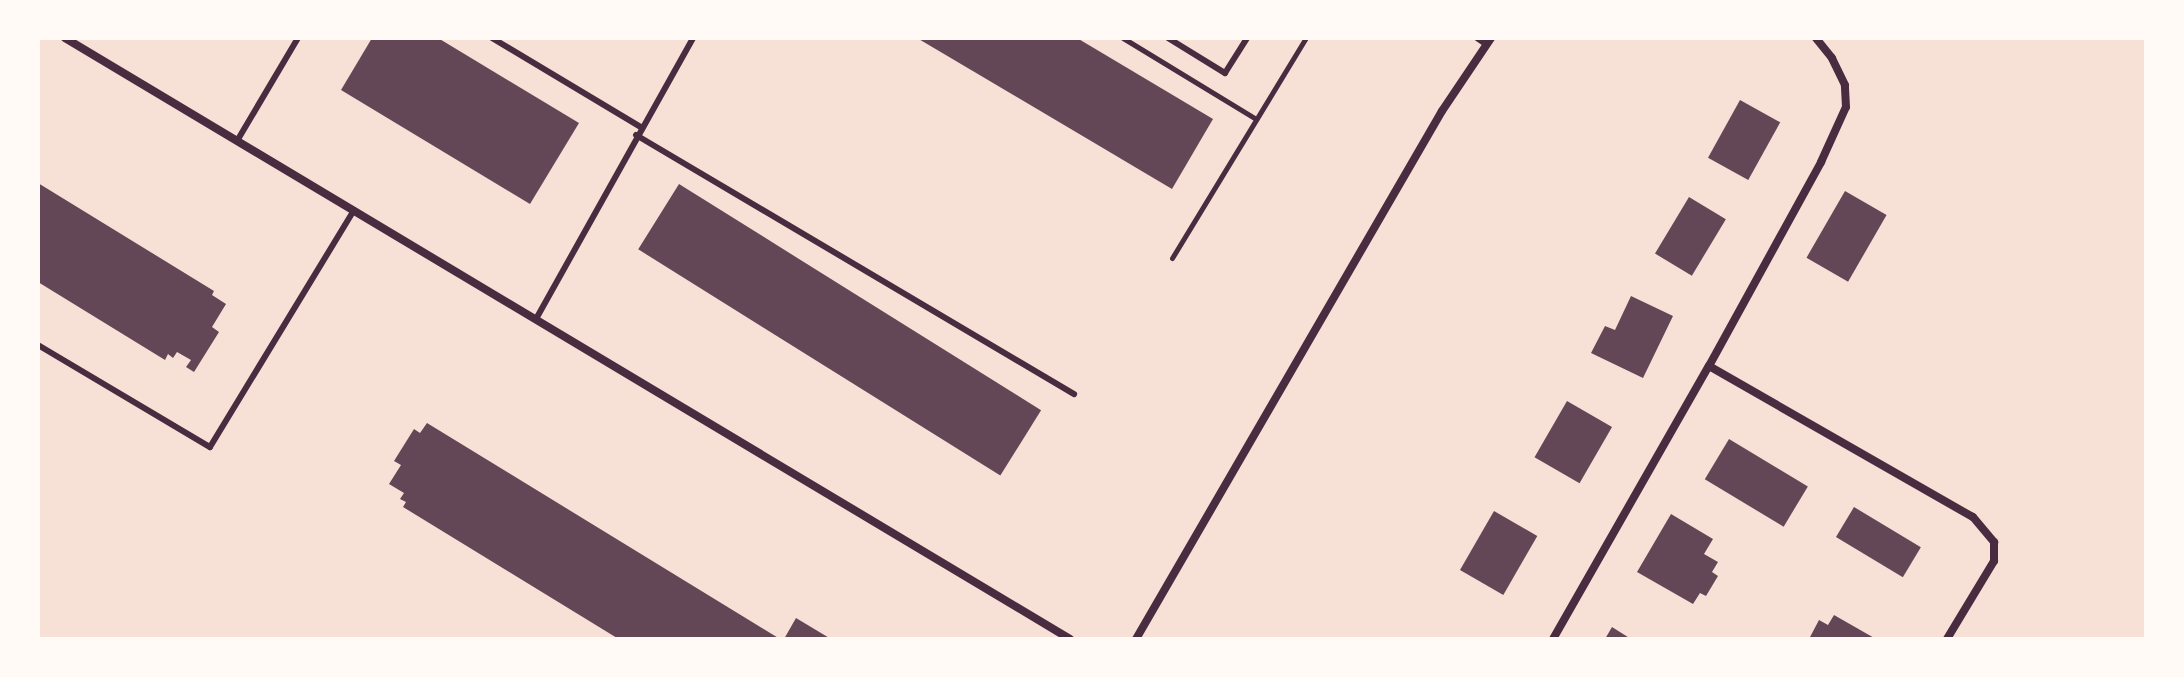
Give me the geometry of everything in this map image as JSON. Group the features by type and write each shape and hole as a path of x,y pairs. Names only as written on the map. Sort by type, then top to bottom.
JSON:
{"street":[{"path":"65,38 1070,639"},
{"path":"1553,639 1709,366 1821,162 1846,107 1845,85 1832,58 1816,38"},
{"path":"1136,639 1442,111 1488,41"},
{"path":"1709,366 1973,517 1994,542 1994,561 1947,639"}],"lane":[{"path":"237,141 298,38"},
{"path":"492,38 641,127"},
{"path":"536,319 636,135 693,38"},
{"path":"1168,38 1225,73 1247,38"},
{"path":"1477,38 1488,41"},
{"path":"636,135 1074,394"},
{"path":"38,345 210,447 354,210"}],"path":[{"path":"1123,38 1256,119"},
{"path":"1172,258 1306,38"}],"building":[{"path":"372,38 438,38 579,123 530,204 341,90"},
{"path":"917,38 1077,38 1213,119 1172,189"},
{"path":"1740,100 1780,122 1748,180 1708,158"},
{"path":"38,183 214,291 212,295 226,304 212,327 219,332 194,372 186,367 191,360 177,352 173,358 168,354 165,360 38,282"},
{"path":"679,184 1041,410 1000,476 638,249"},
{"path":"1845,191 1887,215 1848,282 1806,258"},
{"path":"1689,197 1726,219 1692,276 1655,254"},
{"path":"1631,296 1673,316 1643,378 1591,353 1605,326 1615,330"},
{"path":"1567,401 1612,427 1580,483 1534,457"},
{"path":"427,423 780,639 617,638 403,507 406,502 400,499 404,493 389,484 401,465 394,461 414,429 420,433"},
{"path":"1729,439 1808,486 1784,527 1705,479"},
{"path":"1854,507 1921,547 1903,577 1836,537"},
{"path":"1494,511 1537,536 1503,595 1460,570"},
{"path":"1671,514 1713,539 1704,554 1718,562 1712,572 1718,576 1706,596 1700,593 1693,604 1637,572"},
{"path":"1834,615 1876,639 1809,639 1819,620 1828,625"},
{"path":"796,618 831,639 784,639"},
{"path":"1612,627 1631,639 1605,639"}]}
